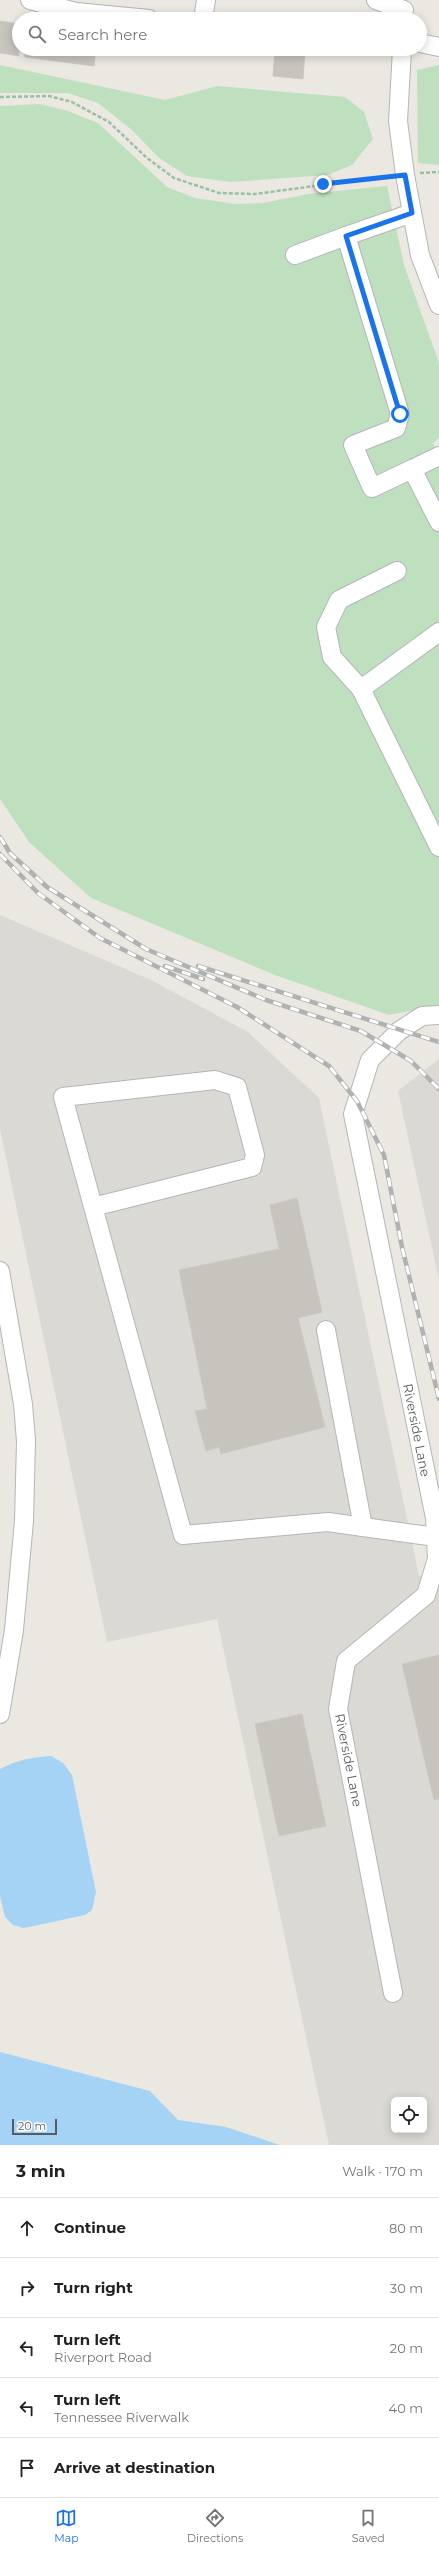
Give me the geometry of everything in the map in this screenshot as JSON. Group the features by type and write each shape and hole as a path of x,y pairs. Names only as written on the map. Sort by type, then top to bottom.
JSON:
{"street":[{"path":"30,0 76,12"},
{"path":"204,12 206,0"},
{"path":"376,0 404,10"},
{"path":"427,44 439,47"},
{"path":"402,56 398,121 405,175 420,255 439,305"},
{"path":"295,255 412,213"},
{"path":"346,236 400,414 396,428 353,445 372,488 439,456"},
{"path":"412,469 439,522"},
{"path":"397,571 339,600 326,627 332,657 361,689 439,847"},
{"path":"361,689 439,632"},
{"name":"Riverside Lane","path":"393,1993 338,1709 346,1661 426,1595 437,1559 436,1537 435,1518 352,1114 370,1060 399,1031 422,1016 439,1015"},
{"path":"93,1207 252,1166 255,1155 237,1088 215,1080 63,1097 93,1207 183,1535 328,1522 436,1537"},
{"path":"0,1271 23,1404 26,1441 24,1521 14,1630 0,1714"},
{"path":"326,1330 363,1527"}],"path":[{"path":"0,97 49,96 72,102 109,122 147,158 174,178 219,194 254,194 439,172"}],"shaded area":[{"path":"0,915 151,980 248,1032 319,1098 419,1576 439,1572 439,2145 329,2145 217,1619 107,1642 0,1129"},
{"path":"439,1059 439,1280 398,1091"}],"green space":[{"path":"0,65 165,100 217,86 345,97 364,112 373,139 352,165 328,175 230,182 187,176 159,158 132,130 98,103 68,93 0,93"},
{"path":"439,65 439,165 418,163 417,70"},
{"path":"40,104 68,111 98,123 167,187 195,198 235,204 263,203 308,194 387,186 404,265 439,363 439,438 433,443 439,456 439,1005 389,1015 275,975 91,898 29,842 0,799 0,106"}],"water":[{"path":"51,1756 63,1763 72,1775 96,1892 92,1910 85,1915 24,1928 13,1925 5,1917 0,1896 0,1769 12,1763 37,1757"},
{"path":"0,2052 150,2091 178,2120 226,2127 280,2145 0,2145"}],"building":[{"path":"0,21 12,23 12,55 0,53"},
{"path":"25,56 95,56 94,66"},
{"path":"274,56 305,56 303,79 273,76"},
{"path":"297,1198 322,1312 298,1318 325,1427 221,1454 219,1447 206,1451 195,1411 207,1409 179,1270 279,1249 270,1205"},
{"path":"439,1655 439,1799 434,1800 402,1664"},
{"path":"302,1714 326,1826 279,1836 255,1724"}],"railway":[{"path":"0,837 10,853 47,887 146,949 266,1000 361,1031 411,1061 439,1089"},
{"path":"0,854 38,893 100,938 237,1007 329,1066 357,1101 384,1155 402,1247 439,1399"},
{"path":"165,966 203,979"},
{"path":"198,966 439,1042"}],"route":[{"path":"323,184 405,175 412,213 346,236 400,414"}]}
